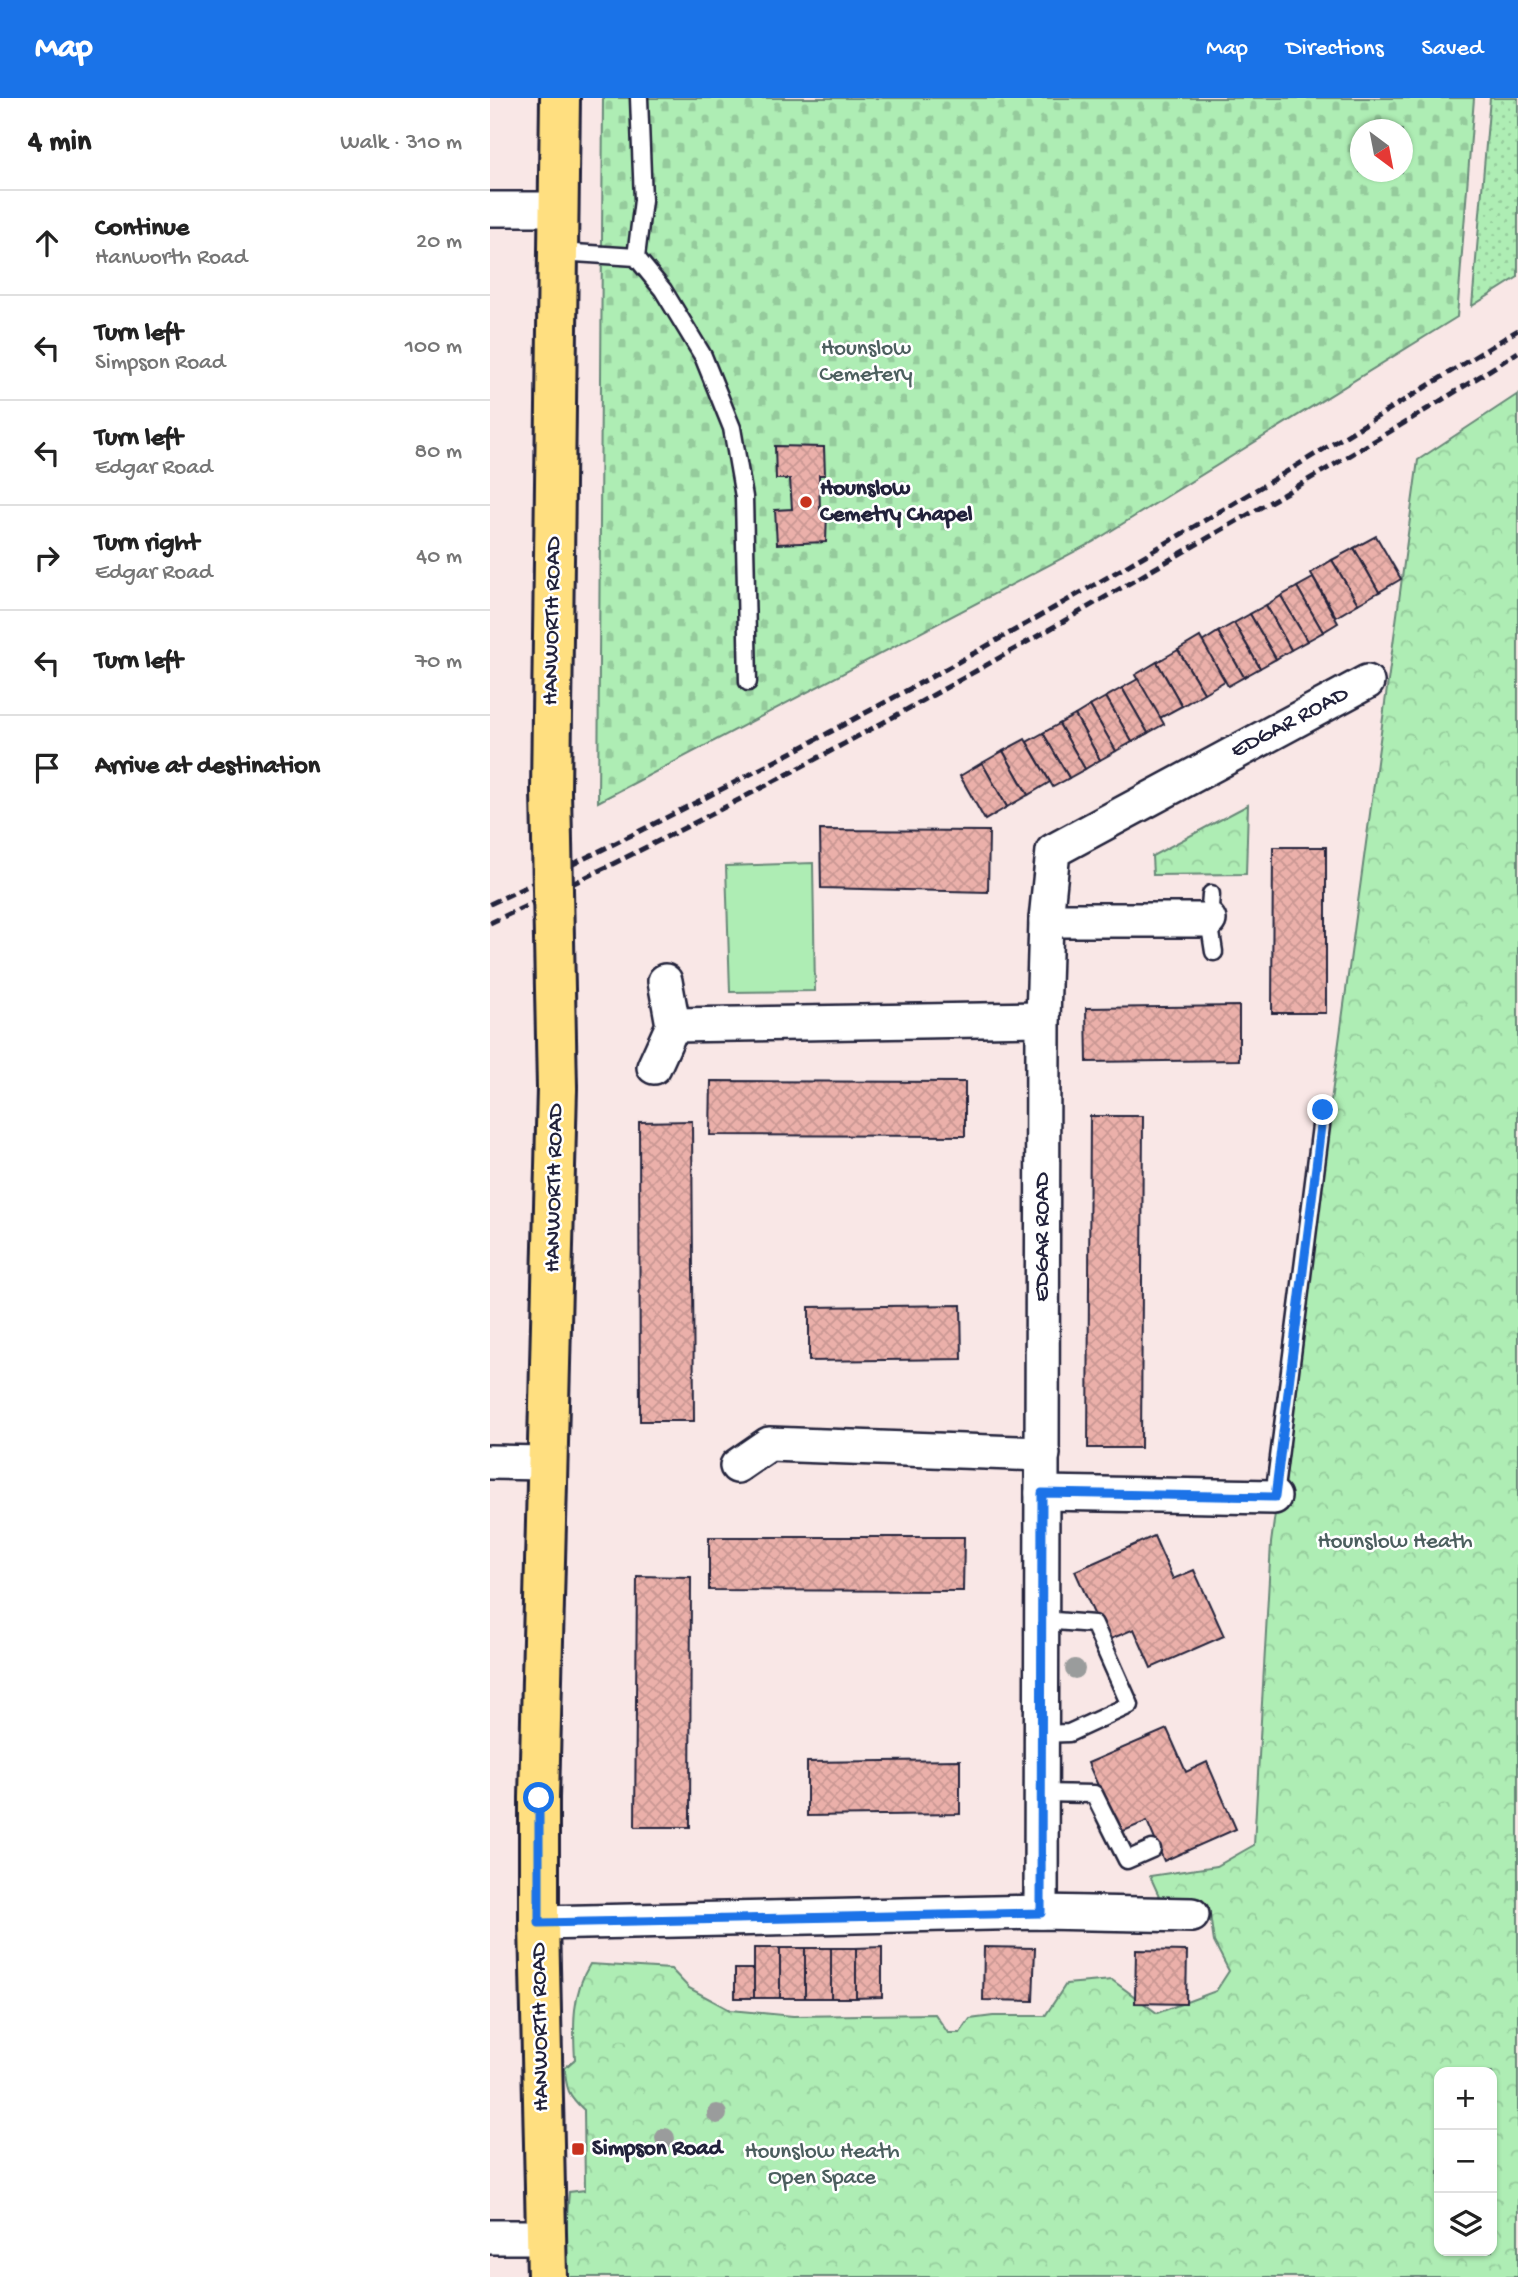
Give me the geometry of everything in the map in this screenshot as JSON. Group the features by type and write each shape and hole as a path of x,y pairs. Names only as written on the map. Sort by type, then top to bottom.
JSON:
{"main road":[{"name":"HANWORTH ROAD","path":"547,2277 539,1798 556,1088 551,792 560,98"}],"street":[{"path":"490,209 560,209"},
{"name":"EDGAR ROAD","path":"1041,1913 1043,1019 1046,920 1053,851 1367,682"},
{"path":"1046,920 1211,922"},
{"path":"654,1067 673,1025 665,981"},
{"path":"673,1025 1043,1019"},
{"path":"737,1466 769,1444 1043,1454"},
{"path":"490,1462 549,1463"},
{"path":"1042,1493 1275,1497"},
{"path":"539,1923 1041,1913 1192,1915"},
{"path":"490,2237 547,2237"}],"lane":[{"path":"639,98 643,200 636,257 663,290 703,356 732,428 744,497 748,682"},
{"path":"559,253 636,257"},
{"path":"1275,1497 1323,1110"},
{"path":"1041,1734 1069,1733 1130,1705 1094,1624 1042,1620"},
{"path":"1041,1793 1094,1794 1127,1860 1152,1849"}],"green space":[{"name":"Hounslow Cemetery","path":"603,98 1474,98 1457,317 1093,542 598,802"},
{"path":"1490,98 1518,98 1518,277 1472,306"},
{"name":"Hounslow Heath","path":"1518,394 1518,2277 562,2277 569,2192 585,2190 584,2110 569,2091 565,2068 575,2059 574,2022 577,1998 590,1964 671,1969 689,1988 730,2010 793,2016 935,2014 948,2033 960,2033 970,2019 1045,2016 1066,1984 1112,1980 1157,2013 1216,1991 1229,1971 1214,1942 1209,1908 1164,1907 1150,1876 1217,1866 1254,1845 1271,1543 1418,460"},
{"path":"1248,805 1246,874 1153,875 1152,856"},
{"path":"813,863 815,991 730,992 726,866"}],"building":[{"name":"Hounslow Cemetry Chapel","path":"775,446 824,447 825,475 819,475 820,511 827,511 826,542 777,544 775,510 792,509 790,479 776,479"},
{"path":"1376,536 1401,579 1379,592 1354,548"},
{"path":"1354,548 1379,592 1358,604 1332,560"},
{"path":"1332,560 1358,604 1336,617 1311,573"},
{"path":"1313,578 1338,623 1323,632 1297,587"},
{"path":"1297,587 1323,632 1307,641 1281,596"},
{"path":"1281,596 1307,641 1291,650 1266,605"},
{"path":"1266,605 1291,650 1276,659 1250,614"},
{"path":"1250,614 1276,659 1260,668 1234,623"},
{"path":"1234,623 1260,668 1244,677 1218,632"},
{"path":"1218,632 1244,677 1228,686 1202,642"},
{"path":"1200,637 1225,681 1204,693 1178,650"},
{"path":"1178,650 1204,693 1182,706 1157,662"},
{"path":"1157,662 1182,706 1160,718 1135,675"},
{"path":"1138,679 1164,724 1148,733 1122,688"},
{"path":"1122,688 1148,733 1132,742 1106,697"},
{"path":"1106,697 1132,742 1116,751 1090,706"},
{"path":"1090,706 1116,751 1100,760 1075,715"},
{"path":"1075,715 1100,760 1085,769 1059,724"},
{"path":"1059,724 1085,769 1069,778 1043,733"},
{"path":"1043,733 1069,778 1053,787 1027,742"},
{"path":"1025,739 1050,782 1028,795 1003,751"},
{"path":"1003,751 1028,795 1007,807 982,763"},
{"path":"982,763 1007,807 985,820 960,776"},
{"path":"820,830 989,831 988,892 821,888"},
{"path":"1273,847 1326,847 1326,1013 1272,1013"},
{"path":"1239,1006 1239,1060 1087,1062 1086,1008"},
{"path":"711,1081 965,1082 965,1136 710,1135"},
{"path":"1090,1116 1143,1116 1141,1448 1088,1448"},
{"path":"692,1121 694,1421 640,1421 639,1122"},
{"path":"961,1305 962,1359 809,1361 809,1307"},
{"path":"1154,1536 1173,1579 1194,1570 1224,1636 1151,1668 1134,1629 1106,1641 1075,1571"},
{"path":"709,1537 964,1537 963,1591 709,1590"},
{"path":"637,1576 691,1577 690,1827 635,1827"},
{"path":"1167,1729 1186,1772 1207,1762 1236,1829 1164,1861 1147,1821 1119,1833 1088,1763"},
{"path":"960,1760 960,1814 807,1816 807,1762"},
{"path":"882,1947 882,1997 856,1998 856,1948"},
{"path":"984,1947 1035,1948 1033,2001 983,2000"},
{"path":"754,1948 780,1948 780,1998 754,1998"},
{"path":"780,1948 805,1948 805,1998 780,1998"},
{"path":"805,1948 831,1948 831,1998 805,1998"},
{"path":"831,1948 856,1948 856,1998 831,1998"},
{"path":"1136,1950 1187,1951 1186,2004 1135,2003"},
{"path":"735,1969 754,1969 754,1998 735,1998"}],"railway":[{"path":"490,904 754,773 1012,632 1267,483 1518,330"},
{"path":"490,923 659,841 907,709 1336,463 1518,352"}],"place":[{"name":"Hounslow Cemetry Chapel","path":"806,502"},
{"name":"Simpson Road","path":"578,2149"}],"route":[{"path":"539,1798 539,1923 1041,1913 1042,1493 1275,1497 1323,1110"}],"park label":[{"name":"Hounslow Heath Open Space","path":"822,2165"}]}
